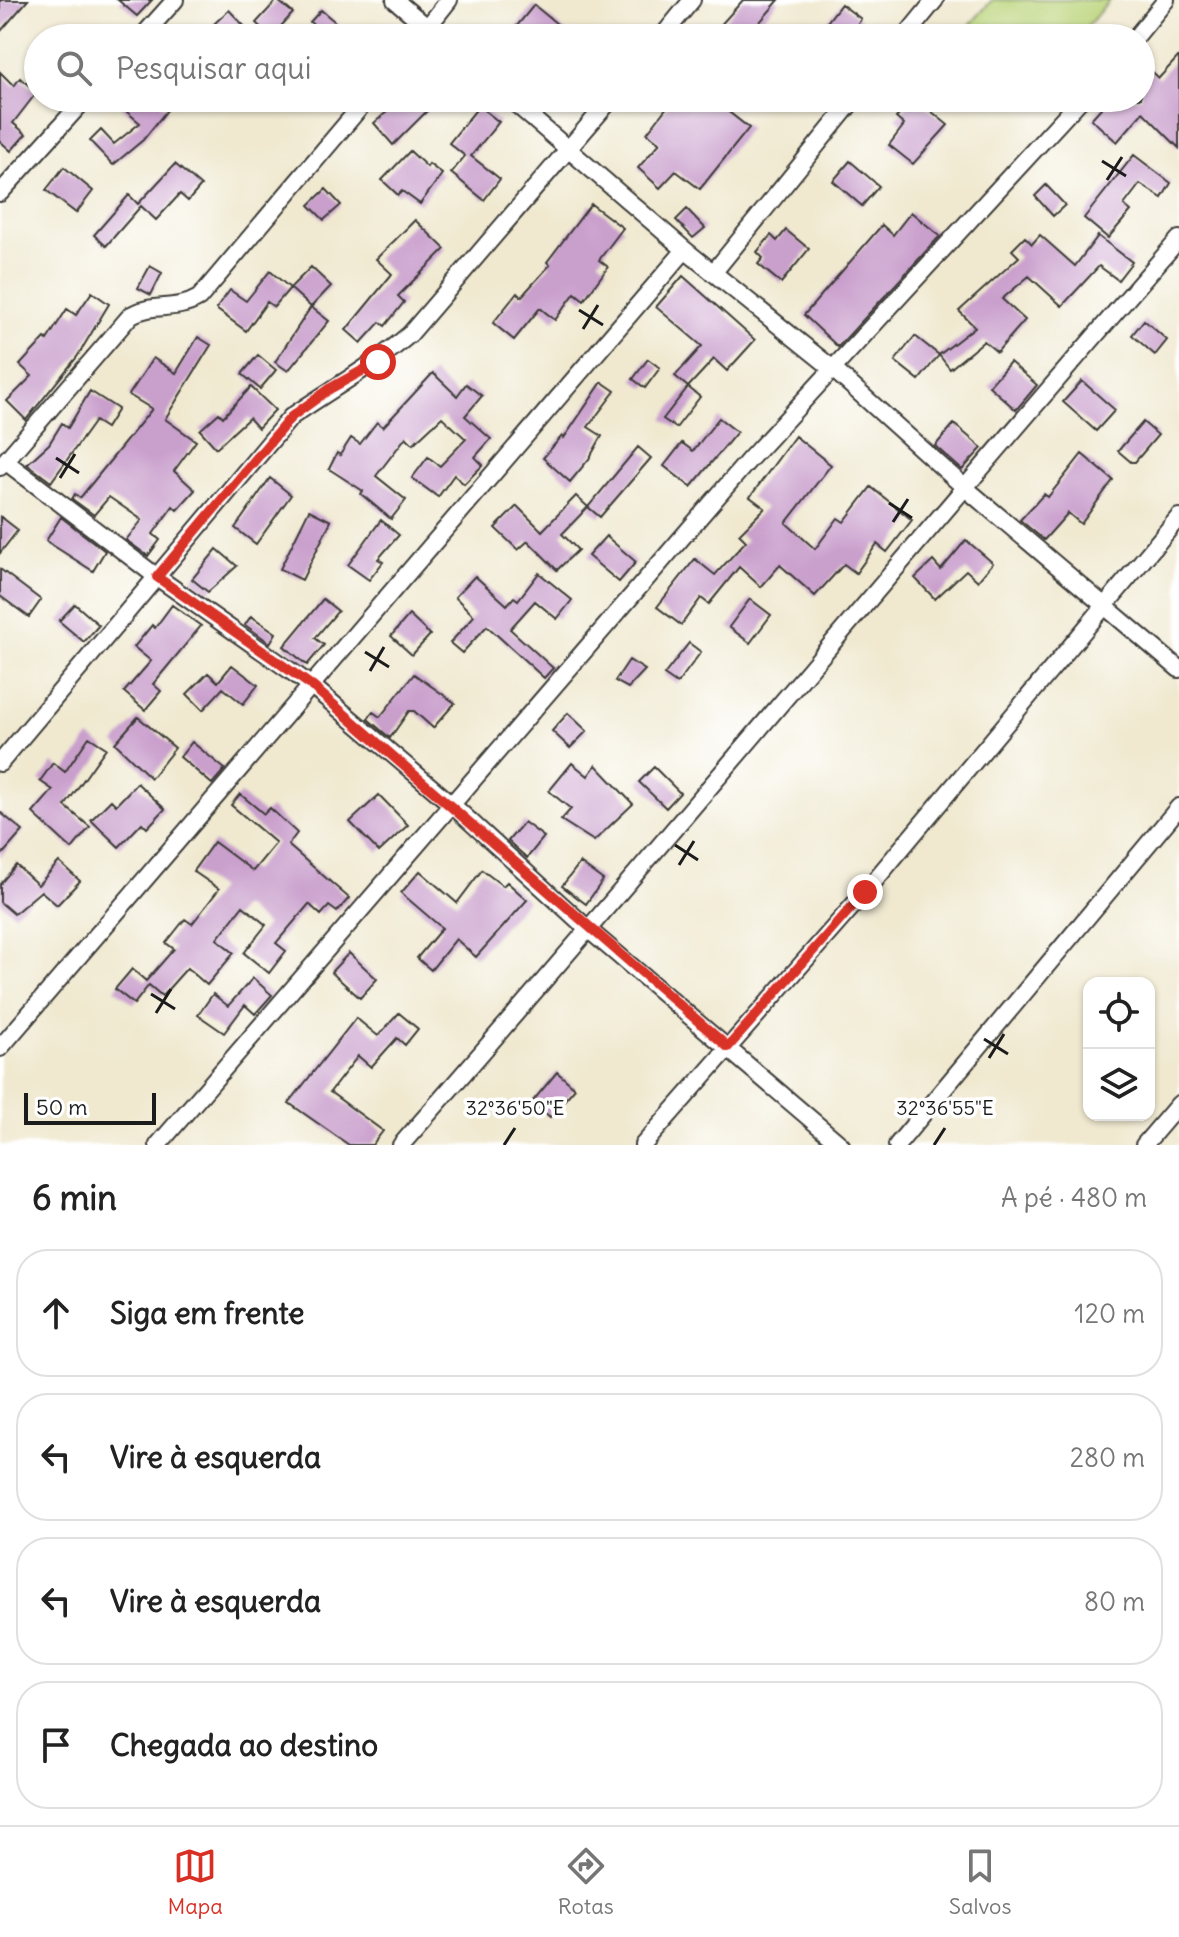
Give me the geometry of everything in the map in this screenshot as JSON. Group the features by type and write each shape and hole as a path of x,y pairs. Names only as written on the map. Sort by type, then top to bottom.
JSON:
{"street":[{"path":"154,24 175,0"},
{"path":"395,0 419,24"},
{"path":"435,24 449,0"},
{"path":"672,24 692,0"},
{"path":"915,24 935,0"},
{"path":"1146,24 1166,0"},
{"path":"0,193 73,112"},
{"path":"356,112 199,298 186,306 147,306 131,315 2,464 312,686 450,803 589,930 841,1145"},
{"path":"525,112 685,250 833,369 963,486 1179,669"},
{"path":"0,763 291,417 331,388 378,362 410,334 600,112"},
{"path":"713,273 844,112"},
{"path":"158,1145 748,461 1069,112"},
{"path":"401,1145 589,930 963,486 1179,239"},
{"path":"0,1048 685,250"},
{"path":"643,1145 865,892 1179,517"},
{"path":"897,1145 1179,807"},
{"path":"1144,1145 1179,1104"}],"green space":[{"path":"992,0 1110,0 1089,24 971,24"}],"building":[{"path":"0,0 28,0 0,32"},
{"path":"118,0 152,0 137,16"},
{"path":"277,0 293,13 283,24 256,23"},
{"path":"743,0 779,0 758,24 722,24"},
{"path":"841,4 861,19 858,24 826,24"},
{"path":"534,5 557,24 518,24"},
{"path":"229,10 242,24 214,24"},
{"path":"321,10 338,24 312,24 310,22"},
{"path":"1179,56 1179,148 1143,112 1155,112 1155,74 1159,78"},
{"path":"0,72 14,86 20,78 24,81 24,109 13,123 26,134 11,151 0,141"},
{"path":"127,112 166,112 143,140 113,165 90,141 101,130 114,144 140,123"},
{"path":"387,112 426,112 393,145 374,123"},
{"path":"474,112 486,112 499,122 471,156 500,179 484,200 451,173 465,156 449,143"},
{"path":"663,112 729,112 749,128 700,189 676,171 660,188 638,168 660,143 647,133"},
{"path":"902,112 932,112 948,125 913,164 889,145 904,125 896,118"},
{"path":"1097,112 1143,112 1117,142 1091,119"},
{"path":"410,151 427,167 429,164 442,174 420,204 402,191 398,195 382,180"},
{"path":"1134,155 1171,183 1162,198 1140,184 1124,205 1131,211 1108,238 1084,218"},
{"path":"850,161 879,186 862,206 833,181"},
{"path":"175,164 201,186 188,201 180,194 156,220 141,206 106,246 94,235 129,195 138,204"},
{"path":"64,167 93,191 76,213 46,190"},
{"path":"1046,185 1065,205 1053,216 1035,196"},
{"path":"326,189 341,205 324,220 309,205"},
{"path":"591,204 623,228 599,260 608,267 584,300 575,293 555,320 540,308 514,340 493,323 517,293 521,297 550,265 547,262"},
{"path":"687,209 705,228 693,238 676,220"},
{"path":"911,212 940,236 838,347 804,315 882,225 893,235"},
{"path":"415,220 445,249 398,296 404,302 385,326 380,322 361,343 346,330 392,274 376,259"},
{"path":"786,230 809,249 781,283 758,264 763,258 757,252 771,235 777,241"},
{"path":"1040,235 1075,266 1098,236 1132,262 1118,280 1099,266 1062,306 1029,276 1002,299 1025,320 997,352 984,341 950,369 939,355 975,327 959,311 1019,257 1012,250 1025,237 1032,244"},
{"path":"150,266 162,273 151,295 138,288"},
{"path":"311,267 331,286 311,307 290,288"},
{"path":"270,271 290,288 274,307 267,302 246,331 216,309 230,290 246,301"},
{"path":"683,276 755,340 727,371 714,359 688,387 675,376 702,346 656,307"},
{"path":"92,292 109,304 77,357 26,420 7,401 32,376 20,365 45,338 47,340 67,309 76,315"},
{"path":"311,307 329,321 288,371 275,362"},
{"path":"1144,320 1167,340 1155,355 1132,335"},
{"path":"915,336 939,355 919,380 895,361"},
{"path":"198,337 211,345 165,419 196,441 174,471 195,490 177,510 173,506 153,534 160,540 148,556 126,540 142,520 109,497 94,515 72,499 75,494 80,498 152,409 129,395 153,358 176,373"},
{"path":"258,355 276,370 260,389 242,374"},
{"path":"648,359 660,368 645,388 633,379"},
{"path":"1010,362 1037,385 1016,410 989,386"},
{"path":"433,373 457,396 466,384 482,396 465,416 491,439 475,457 483,465 464,484 454,475 438,497 412,478 428,457 440,466 466,439 442,417 413,444 406,437 376,476 406,500 391,519 361,494 363,491 329,469 337,453 340,455 351,438 360,444 377,422 383,427"},
{"path":"1082,381 1115,410 1096,431 1063,402"},
{"path":"602,382 615,391 588,427 602,436 589,459 570,482 543,458 562,436 564,438"},
{"path":"251,387 275,410 258,428 249,418 216,448 200,430 219,413 223,417"},
{"path":"688,387 700,397 676,428 663,419"},
{"path":"90,391 118,409 106,428 95,421 51,482 27,464 49,444 62,423 68,428"},
{"path":"719,418 737,432 691,487 664,466 682,443 693,451"},
{"path":"1143,422 1158,435 1135,462 1131,462 1118,451"},
{"path":"954,424 982,448 962,470 935,446"},
{"path":"795,436 831,465 786,523 815,549 838,518 844,522 871,487 912,520 887,552 877,544 856,573 844,564 815,596 780,565 761,587 739,567 709,604 701,598 681,625 657,607 695,559 715,575 746,541 739,534 765,508 750,497"},
{"path":"638,447 651,458 600,517 588,507"},
{"path":"1082,454 1113,480 1081,524 1068,513 1044,540 1020,520 1044,494 1048,497"},
{"path":"270,478 291,495 256,544 235,528"},
{"path":"576,496 588,507 562,534 578,550 557,570 528,541 518,550 495,528 517,506 542,531"},
{"path":"309,510 331,521 302,580 280,569"},
{"path":"0,516 18,530 0,553"},
{"path":"61,517 105,551 93,571 46,541"},
{"path":"381,520 399,535 378,559 383,562 369,580 348,565"},
{"path":"606,536 636,562 619,582 588,556"},
{"path":"966,540 993,563 978,581 966,570 935,599 915,578 933,561 941,570"},
{"path":"217,549 237,566 208,592 192,579"},
{"path":"0,569 41,600 29,617 0,596"},
{"path":"539,573 572,600 557,619 535,601 510,629 553,668 544,678 487,626 462,653 450,643 474,616 455,597 475,576 507,605 514,597 518,600"},
{"path":"323,599 338,611 315,638 324,645 307,665 284,646"},
{"path":"750,599 771,615 750,643 729,627"},
{"path":"75,604 99,625 84,642 59,621"},
{"path":"172,605 201,626 153,684 161,691 145,710 124,692 151,661 134,647 152,625 155,628"},
{"path":"409,615 430,635 412,655 391,636"},
{"path":"251,616 276,633 270,643 245,625"},
{"path":"689,643 701,652 677,684 664,675"},
{"path":"629,660 645,670 628,688 615,681"},
{"path":"232,665 258,685 243,704 223,688 203,710 187,694 208,673 218,682"},
{"path":"414,674 455,703 433,728 414,711 409,711 390,738 368,719 373,712 380,717"},
{"path":"568,713 587,731 570,748 552,731"},
{"path":"138,717 175,748 151,778 115,743"},
{"path":"89,737 106,748 65,806 90,827 72,849 33,813 53,790 40,781 53,763 65,772"},
{"path":"192,742 225,769 212,784 180,757"},
{"path":"572,763 588,776 596,765 633,804 594,841 561,820 571,809 549,791"},
{"path":"654,767 680,793 666,808 639,782"},
{"path":"137,783 165,809 147,828 142,823 119,847 91,820 111,800 116,805"},
{"path":"240,794 264,814 270,808 297,833 288,845 349,898 337,912 329,906 321,915 309,904 276,943 286,951 269,973 244,953 266,925 243,906 217,939 234,953 207,985 187,968 162,996 149,985 134,1004 115,989 132,969 146,981 174,949 166,943 185,919 192,924 219,889 193,871 214,842 253,871 276,843 231,805"},
{"path":"379,795 408,825 379,852 350,822"},
{"path":"0,812 23,831 0,857"},
{"path":"524,822 544,837 527,858 508,841"},
{"path":"59,862 80,881 57,905 41,891 14,914 0,902 0,884 16,865 38,885"},
{"path":"580,863 603,880 586,904 562,886"},
{"path":"482,870 503,886 507,882 527,900 476,957 456,939 431,970 417,958 442,928 401,893 420,871 457,903"},
{"path":"349,953 377,979 360,998 331,972"},
{"path":"253,978 272,995 255,1014 245,1005 224,1033 198,1015 213,994 228,1006"},
{"path":"399,1013 418,1029 405,1045 397,1038 371,1067 358,1056 330,1092 383,1131 372,1145 349,1145 289,1103 356,1018 378,1036"},
{"path":"557,1072 575,1088 550,1117 532,1102"}],"route":[{"path":"378,362 331,388 291,417 157,577 312,686 450,803 589,930 728,1047 865,892"}]}
